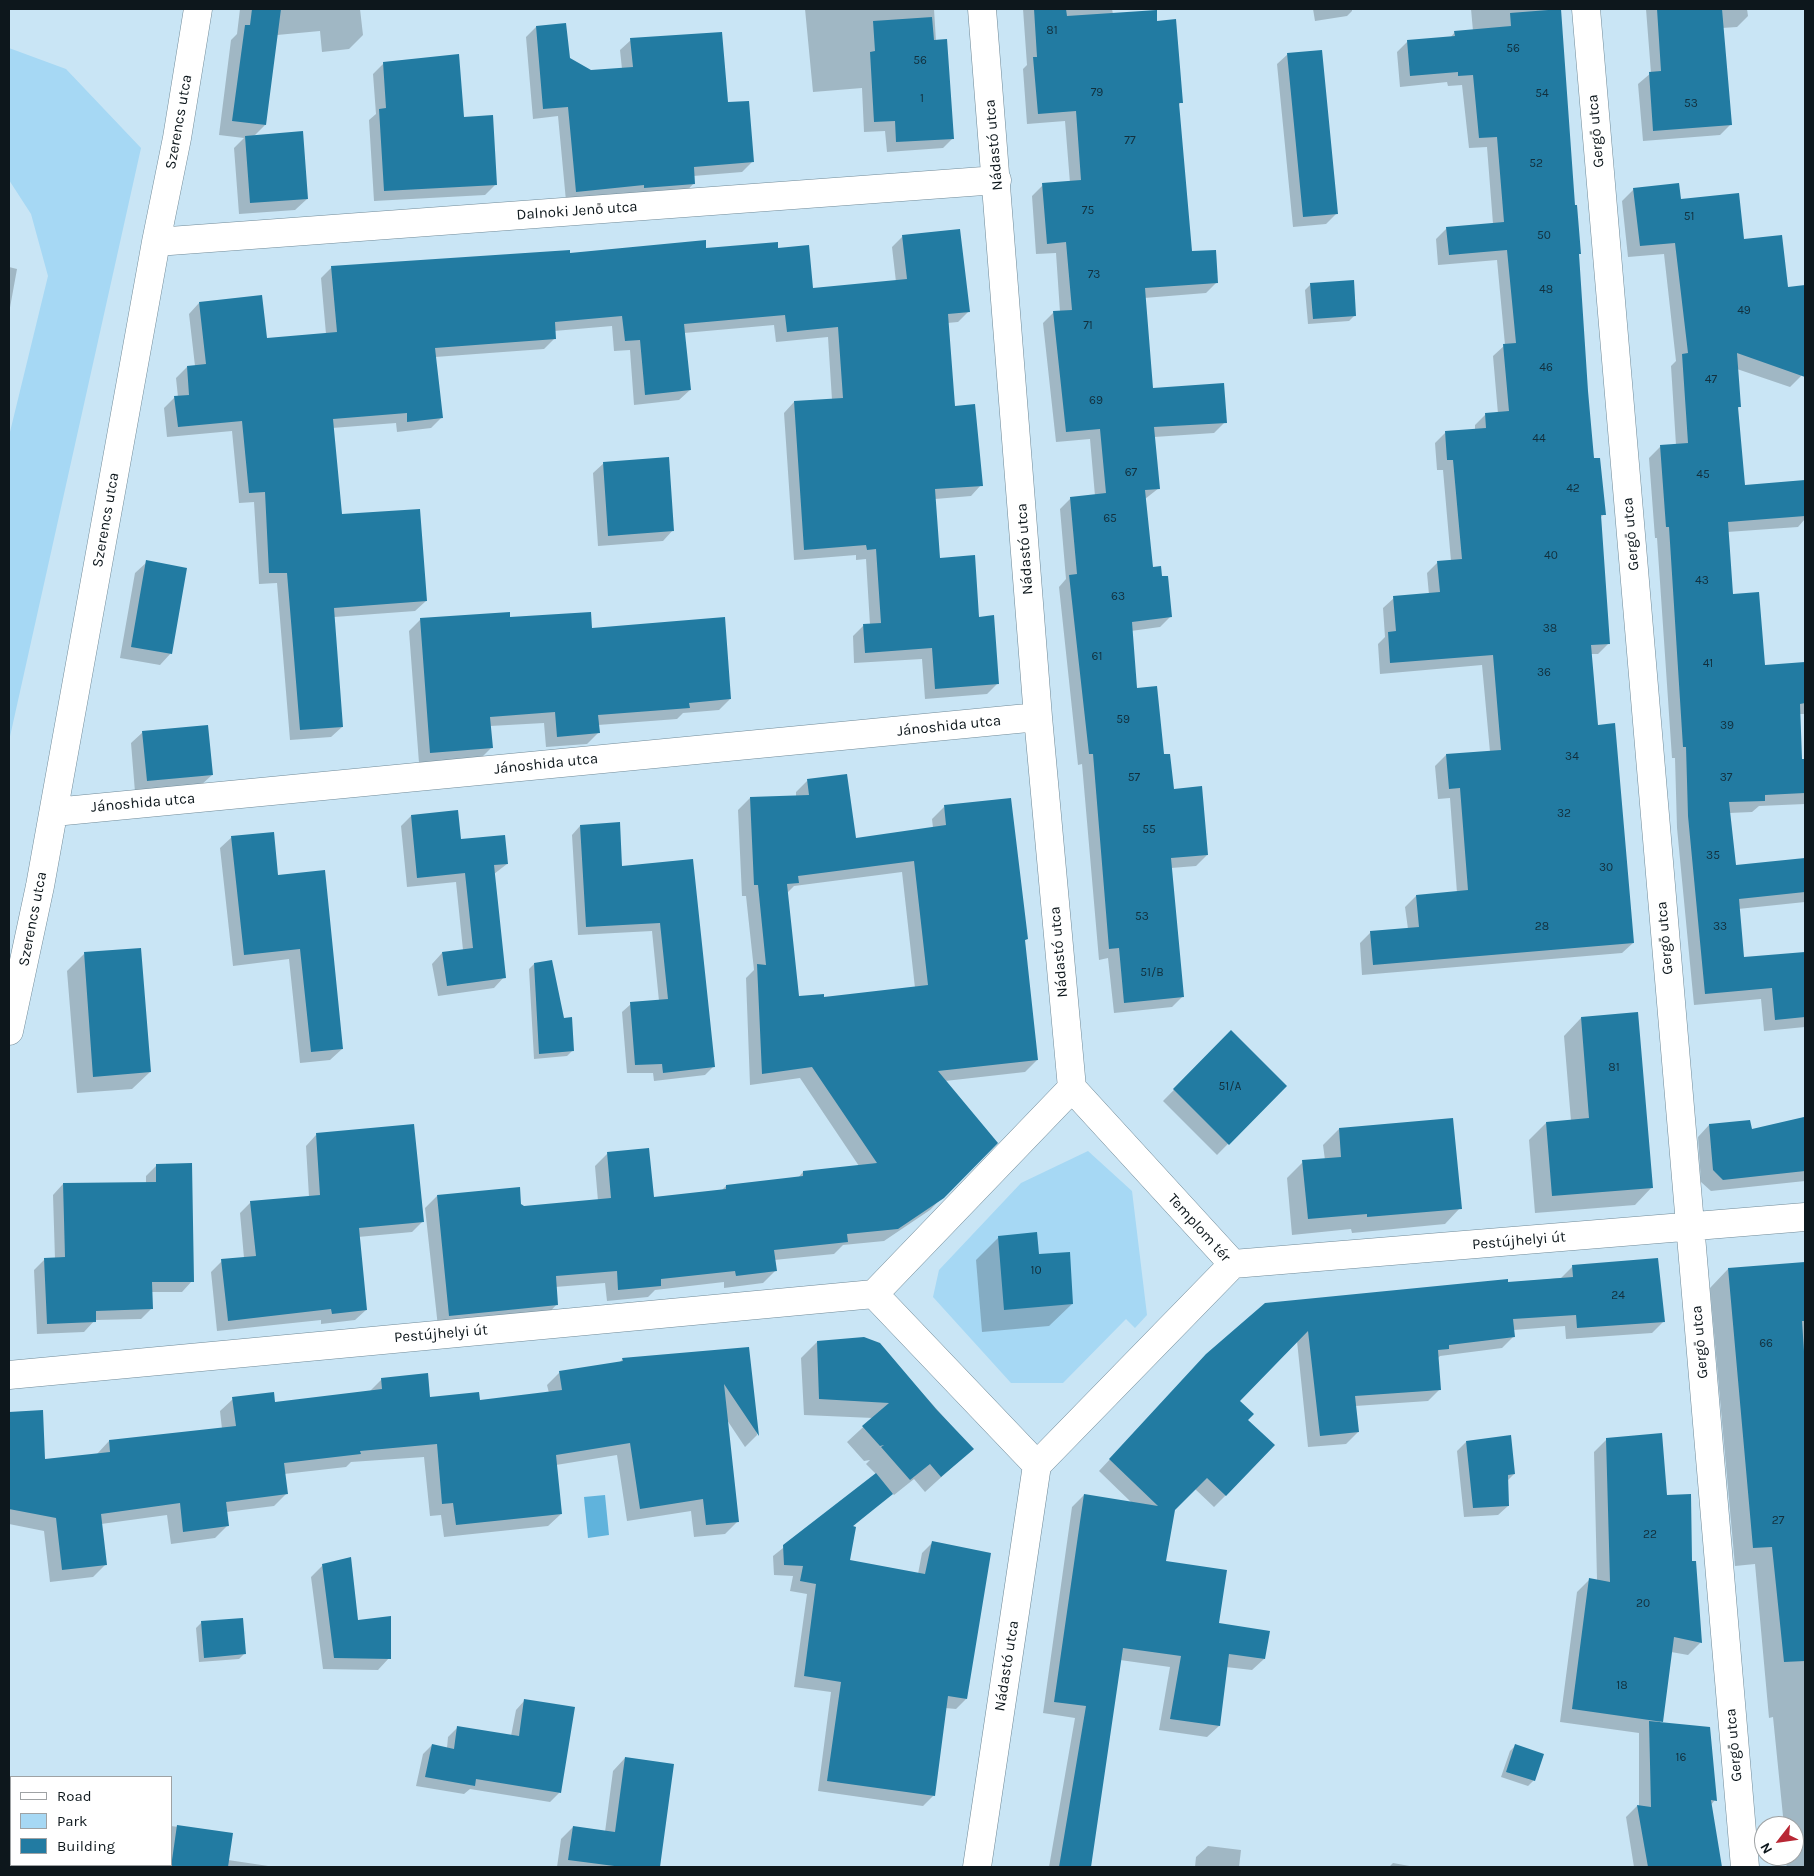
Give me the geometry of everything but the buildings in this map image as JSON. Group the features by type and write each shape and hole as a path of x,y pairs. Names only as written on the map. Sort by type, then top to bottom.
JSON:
{"street":[{"name":"Szerencs utca","path":"9,1031 20,937 54,812 156,242 177,138 198,9"},
{"name":"Nádastó utca","path":"982,9 1038,717 1072,1088"},
{"name":"Gergő utca","path":"1586,9 1745,1867"},
{"name":"Dalnoki Jenő utca","path":"156,242 997,180"},
{"name":"Jánoshida utca","path":"54,812 1038,717"},
{"name":"Templom tér","path":"1037,1465 1233,1264 1072,1088"},
{"path":"1037,1465 874,1294 1072,1088"},
{"name":"Pestújhelyi út","path":"1233,1264 1805,1217"},
{"name":"Pestújhelyi út","path":"9,1375 874,1294"},
{"name":"Nádastó utca","path":"977,1867 1037,1465"}],"green space":[{"path":"9,48 66,69 141,148 9,741 9,436 48,276 31,214 9,180"},
{"path":"1088,1151 1132,1191 1147,1315 1135,1328 1126,1319 1063,1383 1011,1383 933,1297 939,1270 1021,1183"}],"shaded area":[{"path":"605,1495 609,1535 588,1538 584,1497"}]}
